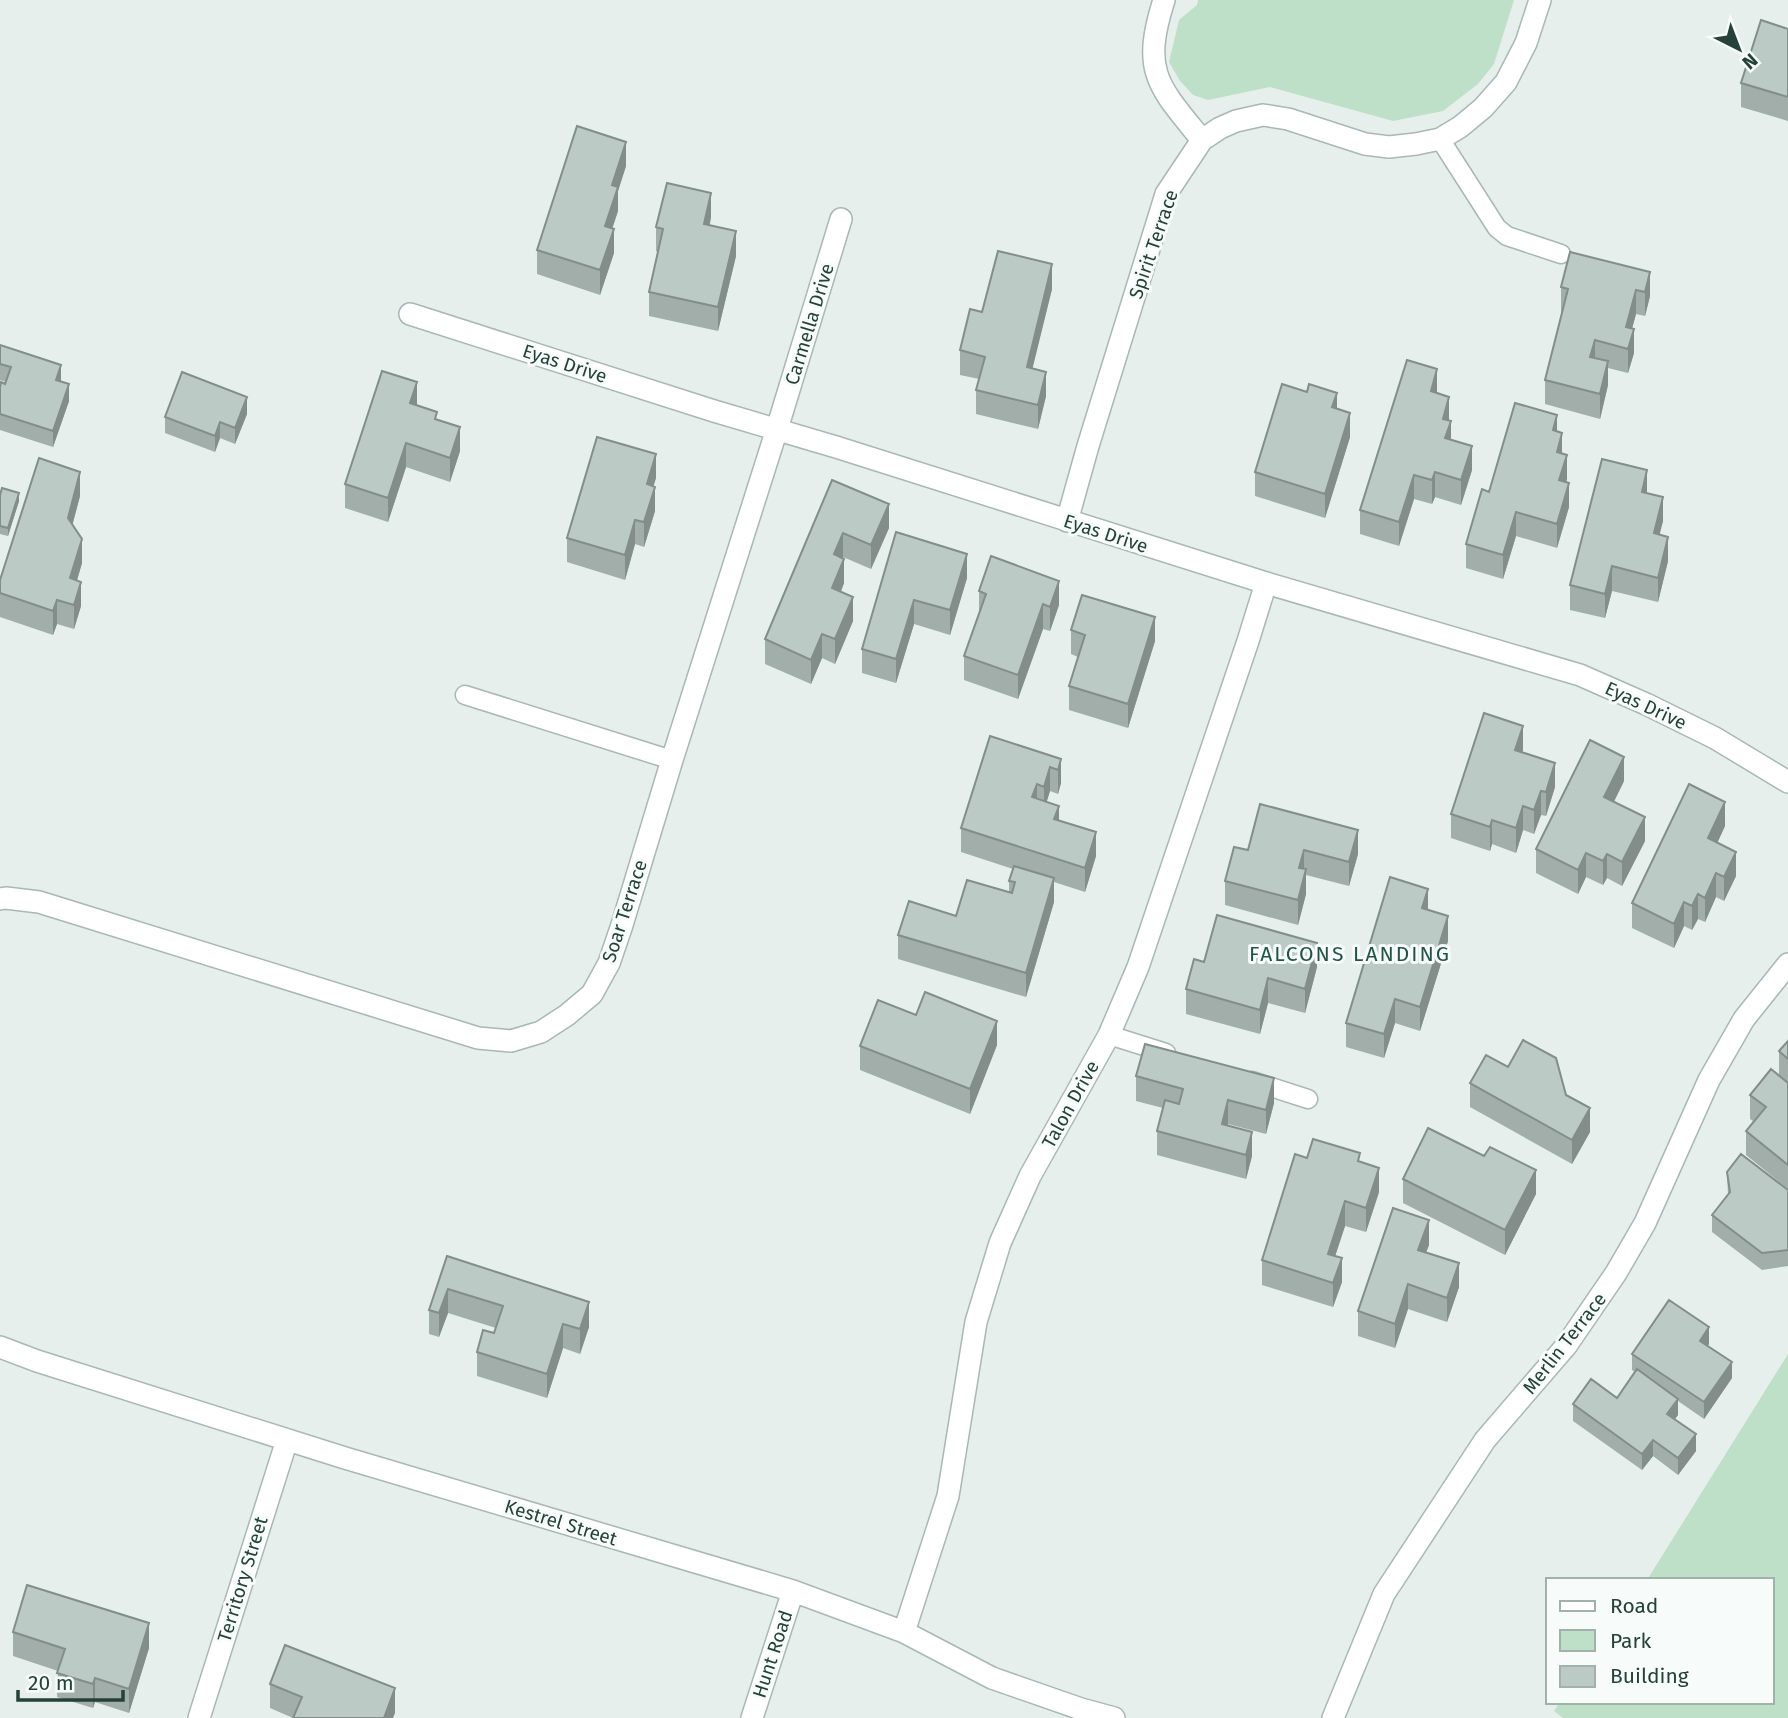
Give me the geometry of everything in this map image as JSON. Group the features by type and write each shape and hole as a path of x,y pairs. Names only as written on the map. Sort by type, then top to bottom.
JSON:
{"street":[{"path":"1164,0 1154,38 1156,74 1165,94 1202,140"},
{"name":"Spirit Terrace","path":"1067,521 1166,194 1202,140 1236,121 1263,115 1288,119 1365,144 1389,147 1440,139 1483,108 1506,82 1526,43 1540,0"},
{"name":"Carmella Drive","path":"777,429 841,219"},
{"name":"Eyas Drive","path":"410,314 1266,583 1580,675 1715,738 1788,782"},
{"name":"Soar Terrace","path":"0,899 39,902 478,1038 511,1041 541,1032 592,995 609,963 777,429"},
{"name":"Talon Drive","path":"904,1632 948,1496 976,1322 1000,1243 1030,1176 1109,1035 1138,967 1266,583"},
{"name":"Merlin Terrace","path":"1333,1718 1384,1594 1485,1440 1566,1346 1616,1273 1645,1223 1709,1080 1744,1019 1788,964"},
{"name":"Kestrel Street","path":"0,1347 286,1440 793,1591 904,1632 992,1678 1114,1718"},
{"name":"Territory Street","path":"199,1718 286,1440"},
{"name":"Hunt Road","path":"751,1718 793,1591"}],"lane":[{"path":"1440,139 1497,228 1507,236 1561,254"},
{"path":"465,695 672,760"},
{"path":"1109,1035 1175,1056"},
{"path":"1242,1078 1308,1099"}],"green space":[{"path":"1198,0 1514,0 1494,64 1478,84 1443,111 1393,121 1270,87 1208,100 1193,95 1180,81 1169,62 1179,20 1197,5"},
{"path":"1788,1354 1788,1718 1563,1718 1554,1711 1559,1704 1774,1704 1774,1578 1648,1578"}],"building":[{"path":"1761,20 1788,29 1788,97 1741,83"},
{"path":"577,126 626,142 612,185 618,187 605,226 614,229 600,270 537,250"},
{"path":"667,183 711,193 704,224 736,231 718,307 649,292 663,229 656,227"},
{"path":"998,251 1052,264 1027,367 1046,372 1038,405 976,390 985,357 960,350 970,309 982,312"},
{"path":"1570,252 1650,272 1645,292 1636,290 1626,327 1634,329 1628,349 1595,340 1590,357 1608,361 1600,394 1545,380 1568,289 1561,287"},
{"path":"0,345 61,365 56,380 69,384 53,431 0,414 1,382 5,384 11,367 0,364"},
{"path":"1407,360 1437,369 1431,391 1449,397 1443,419 1451,421 1445,438 1472,446 1461,480 1435,472 1432,480 1414,475 1399,522 1360,510"},
{"path":"382,371 417,382 410,403 437,412 435,419 460,427 450,458 406,443 388,498 345,484"},
{"path":"182,372 247,397 235,428 220,422 215,436 165,417"},
{"path":"1282,384 1307,392 1309,384 1337,393 1332,407 1350,413 1325,494 1255,472"},
{"path":"1515,403 1557,415 1553,430 1562,433 1557,452 1567,455 1559,480 1569,483 1557,524 1516,512 1503,555 1466,544 1482,489 1489,492"},
{"path":"597,437 656,454 647,484 655,487 644,522 635,520 625,555 567,538"},
{"path":"39,458 80,472 68,518 82,539 70,578 81,582 74,605 57,600 53,611 0,593 0,580"},
{"path":"1602,459 1647,470 1642,492 1663,497 1654,533 1668,537 1658,578 1612,566 1605,594 1570,585"},
{"path":"832,480 889,504 871,545 843,533 834,554 844,559 832,588 853,597 835,639 822,634 811,660 765,639"},
{"path":"2,488 19,493 8,528 0,526"},
{"path":"896,532 967,554 950,610 914,600 896,659 862,649"},
{"path":"991,556 1059,581 1050,607 1043,604 1018,675 964,656 986,594 979,591"},
{"path":"1082,595 1155,617 1128,704 1069,686 1085,635 1071,630"},
{"path":"1484,713 1523,726 1515,750 1555,763 1546,792 1541,791 1534,810 1523,806 1516,828 1492,820 1490,827 1451,814"},
{"path":"990,736 1061,759 1058,770 1050,767 1044,787 1037,784 1032,797 1059,806 1054,819 1096,832 1085,868 961,828"},
{"path":"1590,740 1624,757 1604,797 1645,817 1622,862 1607,854 1603,861 1586,853 1578,870 1536,849"},
{"path":"1689,784 1725,802 1708,838 1736,852 1724,877 1716,873 1705,898 1698,894 1692,906 1684,902 1674,924 1632,903"},
{"path":"1260,804 1358,830 1349,862 1304,850 1299,868 1306,869 1298,900 1225,881 1234,847 1248,850"},
{"path":"1014,866 1054,878 1026,973 898,935 909,901 956,916 967,880 1012,893 1015,882 1009,881"},
{"path":"1390,877 1428,889 1422,908 1448,916 1420,1007 1395,999 1384,1034 1346,1023"},
{"path":"1217,915 1317,943 1305,989 1268,978 1260,1010 1186,989 1194,959 1204,962"},
{"path":"925,992 997,1021 970,1089 860,1046 878,1000 916,1015"},
{"path":"1523,1040 1556,1058 1566,1095 1590,1108 1572,1140 1470,1083 1486,1055 1508,1067"},
{"path":"1788,1041 1788,1059 1779,1051"},
{"path":"1145,1044 1274,1078 1266,1110 1228,1100 1222,1124 1252,1132 1246,1155 1157,1131 1165,1100 1179,1104 1183,1089 1136,1076"},
{"path":"1771,1069 1788,1083 1788,1165 1746,1131 1766,1107 1750,1095"},
{"path":"1428,1128 1484,1156 1490,1147 1536,1170 1505,1230 1403,1179"},
{"path":"1313,1139 1360,1153 1358,1161 1379,1168 1366,1208 1345,1201 1328,1254 1342,1258 1333,1283 1262,1260 1295,1154 1307,1158"},
{"path":"1741,1154 1788,1190 1788,1250 1762,1253 1712,1215 1730,1192 1727,1172"},
{"path":"1393,1208 1429,1220 1418,1250 1459,1263 1447,1298 1408,1284 1395,1324 1358,1311"},
{"path":"447,1256 589,1302 580,1329 563,1324 547,1374 477,1352 483,1330 494,1333 503,1306 448,1289 439,1313 429,1310"},
{"path":"1669,1300 1709,1327 1700,1341 1732,1362 1704,1402 1632,1354"},
{"path":"1637,1369 1678,1399 1667,1414 1696,1434 1678,1458 1653,1440 1642,1454 1573,1404 1591,1379 1617,1398"},
{"path":"27,1585 149,1623 129,1689 95,1678 93,1684 57,1673 65,1649 13,1632"},
{"path":"285,1645 395,1688 384,1718 293,1718 302,1697 270,1684"}],"district":[{"name":"FALCONS LANDING","path":"1350,954"}]}
